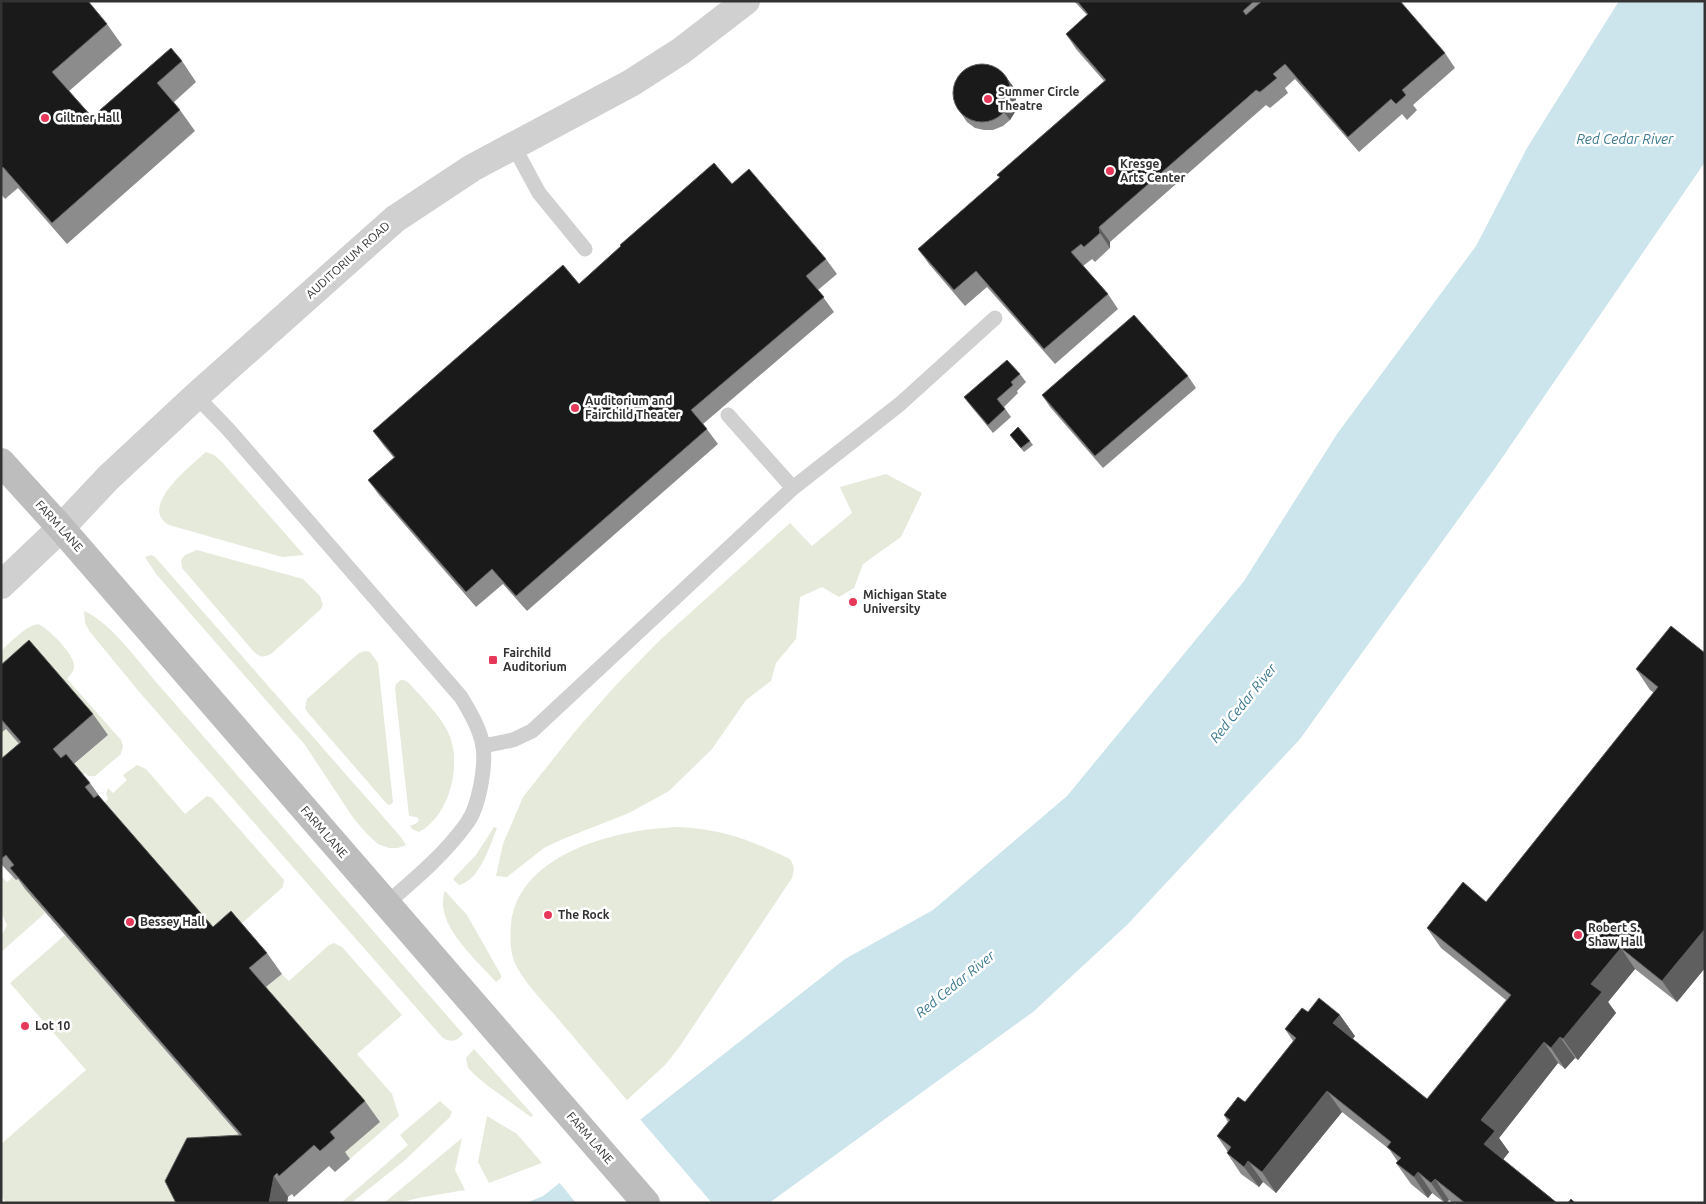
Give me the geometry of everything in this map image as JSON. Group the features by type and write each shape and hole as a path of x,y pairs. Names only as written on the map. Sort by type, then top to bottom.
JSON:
{"street":[{"name":"AUDITORIUM ROAD","path":"1,585 61,528 108,478 196,396 395,218 472,168 631,83 681,51 746,1"},
{"name":"FARM LANE","path":"1,462 61,528 646,1203"}],"lane":[{"path":"513,145 539,193 585,248"},
{"path":"483,746 513,740 532,730 793,488 900,404 995,318"},
{"path":"196,396 461,697 474,720 483,746 483,772 476,802 468,822 432,864 386,904"},
{"path":"728,415 793,488"}],"shaded area":[{"path":"206,452 214,455 222,462 304,555 282,557 169,525 161,517 159,508 163,497 180,476"},
{"path":"886,474 922,493 901,537 863,564 854,588 839,597 822,587 800,597 796,639 776,663 771,681 746,700 712,749 669,791 629,813 544,848 507,877 496,876 503,844 523,797 577,729 617,684 659,641 790,523 812,546 852,513 840,487"},
{"path":"197,550 303,579 320,596 323,605 321,609 271,654 260,656 254,652 182,568 181,560 185,555"},
{"path":"151,555 155,557 406,845 398,848 389,848 378,844 368,835 354,819 305,745 156,574 145,557"},
{"path":"84,611 103,623 123,642 463,1034 460,1037 450,1041 442,1037 141,694 90,632 85,623"},
{"path":"38,624 47,630 70,654 74,669 67,679 121,740 123,746 121,754 95,776 88,776 85,773 81,776 68,770 108,735 1,699 1,651 23,631"},
{"path":"370,652 378,663 393,802 390,805 387,804 305,708 307,699 359,653"},
{"path":"401,680 409,683 440,719 448,732 454,758 454,773 446,801 439,814 419,832 410,826 419,820 417,817 409,816 395,688 396,684"},
{"path":"6,729 35,763 1,792 1,733"},
{"path":"137,765 146,769 185,814 207,796 212,798 284,880 283,887 240,925 228,948 104,803 108,799 106,794 108,788 113,793 127,780 123,775"},
{"path":"494,827 497,828 483,861 473,876 459,885 453,879 476,855"},
{"path":"678,827 723,833 762,846 790,859 793,873 792,878 680,1046 666,1064 627,1100 526,982 514,961 510,938 511,924 518,899 532,879 552,862 575,849 601,840 628,833"},
{"path":"21,876 45,913 1,952 1,937 7,925 1,912 1,880 3,878 7,882 13,877 16,880"},
{"path":"445,891 467,915 501,975 501,978 496,982 458,940 451,928 445,915 443,903"},
{"path":"65,935 257,1156 180,1203 7,1203 1,1197 1,1144 86,1070 10,983"},
{"path":"334,943 342,947 402,1015 357,1054 392,1094 399,1116 350,1159 345,1153 264,989 282,974 289,981 329,945"},
{"path":"474,1049 533,1115 531,1117 488,1086 468,1068 466,1058"},
{"path":"440,1101 452,1112 450,1117 404,1161 351,1203 341,1203 408,1145 400,1135"},
{"path":"487,1116 517,1134 542,1163 489,1183 478,1162"},
{"path":"462,1138 455,1170 465,1190 399,1203 384,1203"}],"water":[{"name":"Red Cedar River","path":"1619,1 1705,1 1705,162 1493,471 1300,739 1128,924 1033,1012 769,1203 526,1203 543,1196 845,959 933,910 1067,796 1244,581 1337,434 1476,246 1527,148"}],"pier":[{"path":"639,1118 712,1203 576,1203 558,1181"}],"building":[{"name":"Giltner Hall","path":"1,1 88,1 107,24 52,72 92,117 171,48 182,61 157,83 180,110 52,223 3,167 1,169"},
{"name":"Kresge Arts Center","path":"1077,1 1254,1 1243,11 1246,15 1262,1 1400,1 1445,53 1402,90 1406,95 1396,104 1391,99 1348,137 1285,64 1273,74 1277,78 1260,92 1256,90 1099,227 1100,233 1084,247 1081,244 1071,252 1108,294 1044,349 976,271 954,290 918,249 1000,177 997,175 1106,80 1066,34 1088,14"},
{"name":"Summer Circle Theatre","path":"982,64 993,66 1006,77 1011,93 1009,104 998,117 982,122 971,120 958,109 953,93 955,82 966,69"},
{"name":"Auditorium and Fairchild Theater","path":"714,163 732,184 749,169 826,259 806,276 824,297 691,410 707,429 516,596 492,569 466,592 368,480 395,457 373,431 563,265 579,284 620,245"},
{"path":"1134,315 1188,376 1095,456 1042,395"},
{"path":"1007,360 1020,374 1011,382 1013,385 997,399 1005,409 988,425 964,397"},
{"path":"1018,427 1030,441 1021,448 1010,435"},
{"name":"Robert S. Shaw Hall","path":"1671,626 1705,653 1705,929 1662,981 1621,948 1591,984 1602,992 1563,1039 1560,1037 1551,1048 1544,1042 1481,1120 1495,1131 1484,1144 1557,1203 1465,1203 1435,1179 1431,1183 1418,1172 1414,1177 1396,1163 1401,1158 1387,1147 1391,1142 1327,1091 1262,1172 1248,1161 1244,1167 1227,1153 1231,1147 1217,1136 1230,1120 1224,1115 1238,1097 1245,1102 1296,1038 1285,1029 1302,1008 1308,1012 1319,998 1340,1015 1333,1023 1427,1099 1511,995 1427,928 1463,882 1486,902 1658,687 1636,669"},
{"name":"Bessey Hall","path":"29,640 93,714 53,749 61,758 66,754 90,783 85,787 94,798 98,795 213,927 231,911 267,953 249,968 365,1101 330,1132 335,1138 320,1151 314,1145 279,1176 277,1173 274,1176 269,1203 176,1203 165,1181 187,1138 242,1135 10,868 14,865 6,855 1,859 1,759 21,742 1,719 1,665"}],"place":[{"name":"Summer Circle Theatre","path":"988,99"},
{"name":"Giltner Hall","path":"45,118"},
{"name":"Kresge Arts Center","path":"1110,171"},
{"name":"Auditorium and Fairchild Theater","path":"575,408"},
{"name":"Michigan State University","path":"853,602"},
{"name":"Fairchild Auditorium","path":"493,660"},
{"name":"The Rock","path":"548,915"},
{"name":"Bessey Hall","path":"130,922"},
{"name":"Robert S. Shaw Hall","path":"1578,935"},
{"name":"Lot 10","path":"25,1026"}]}
